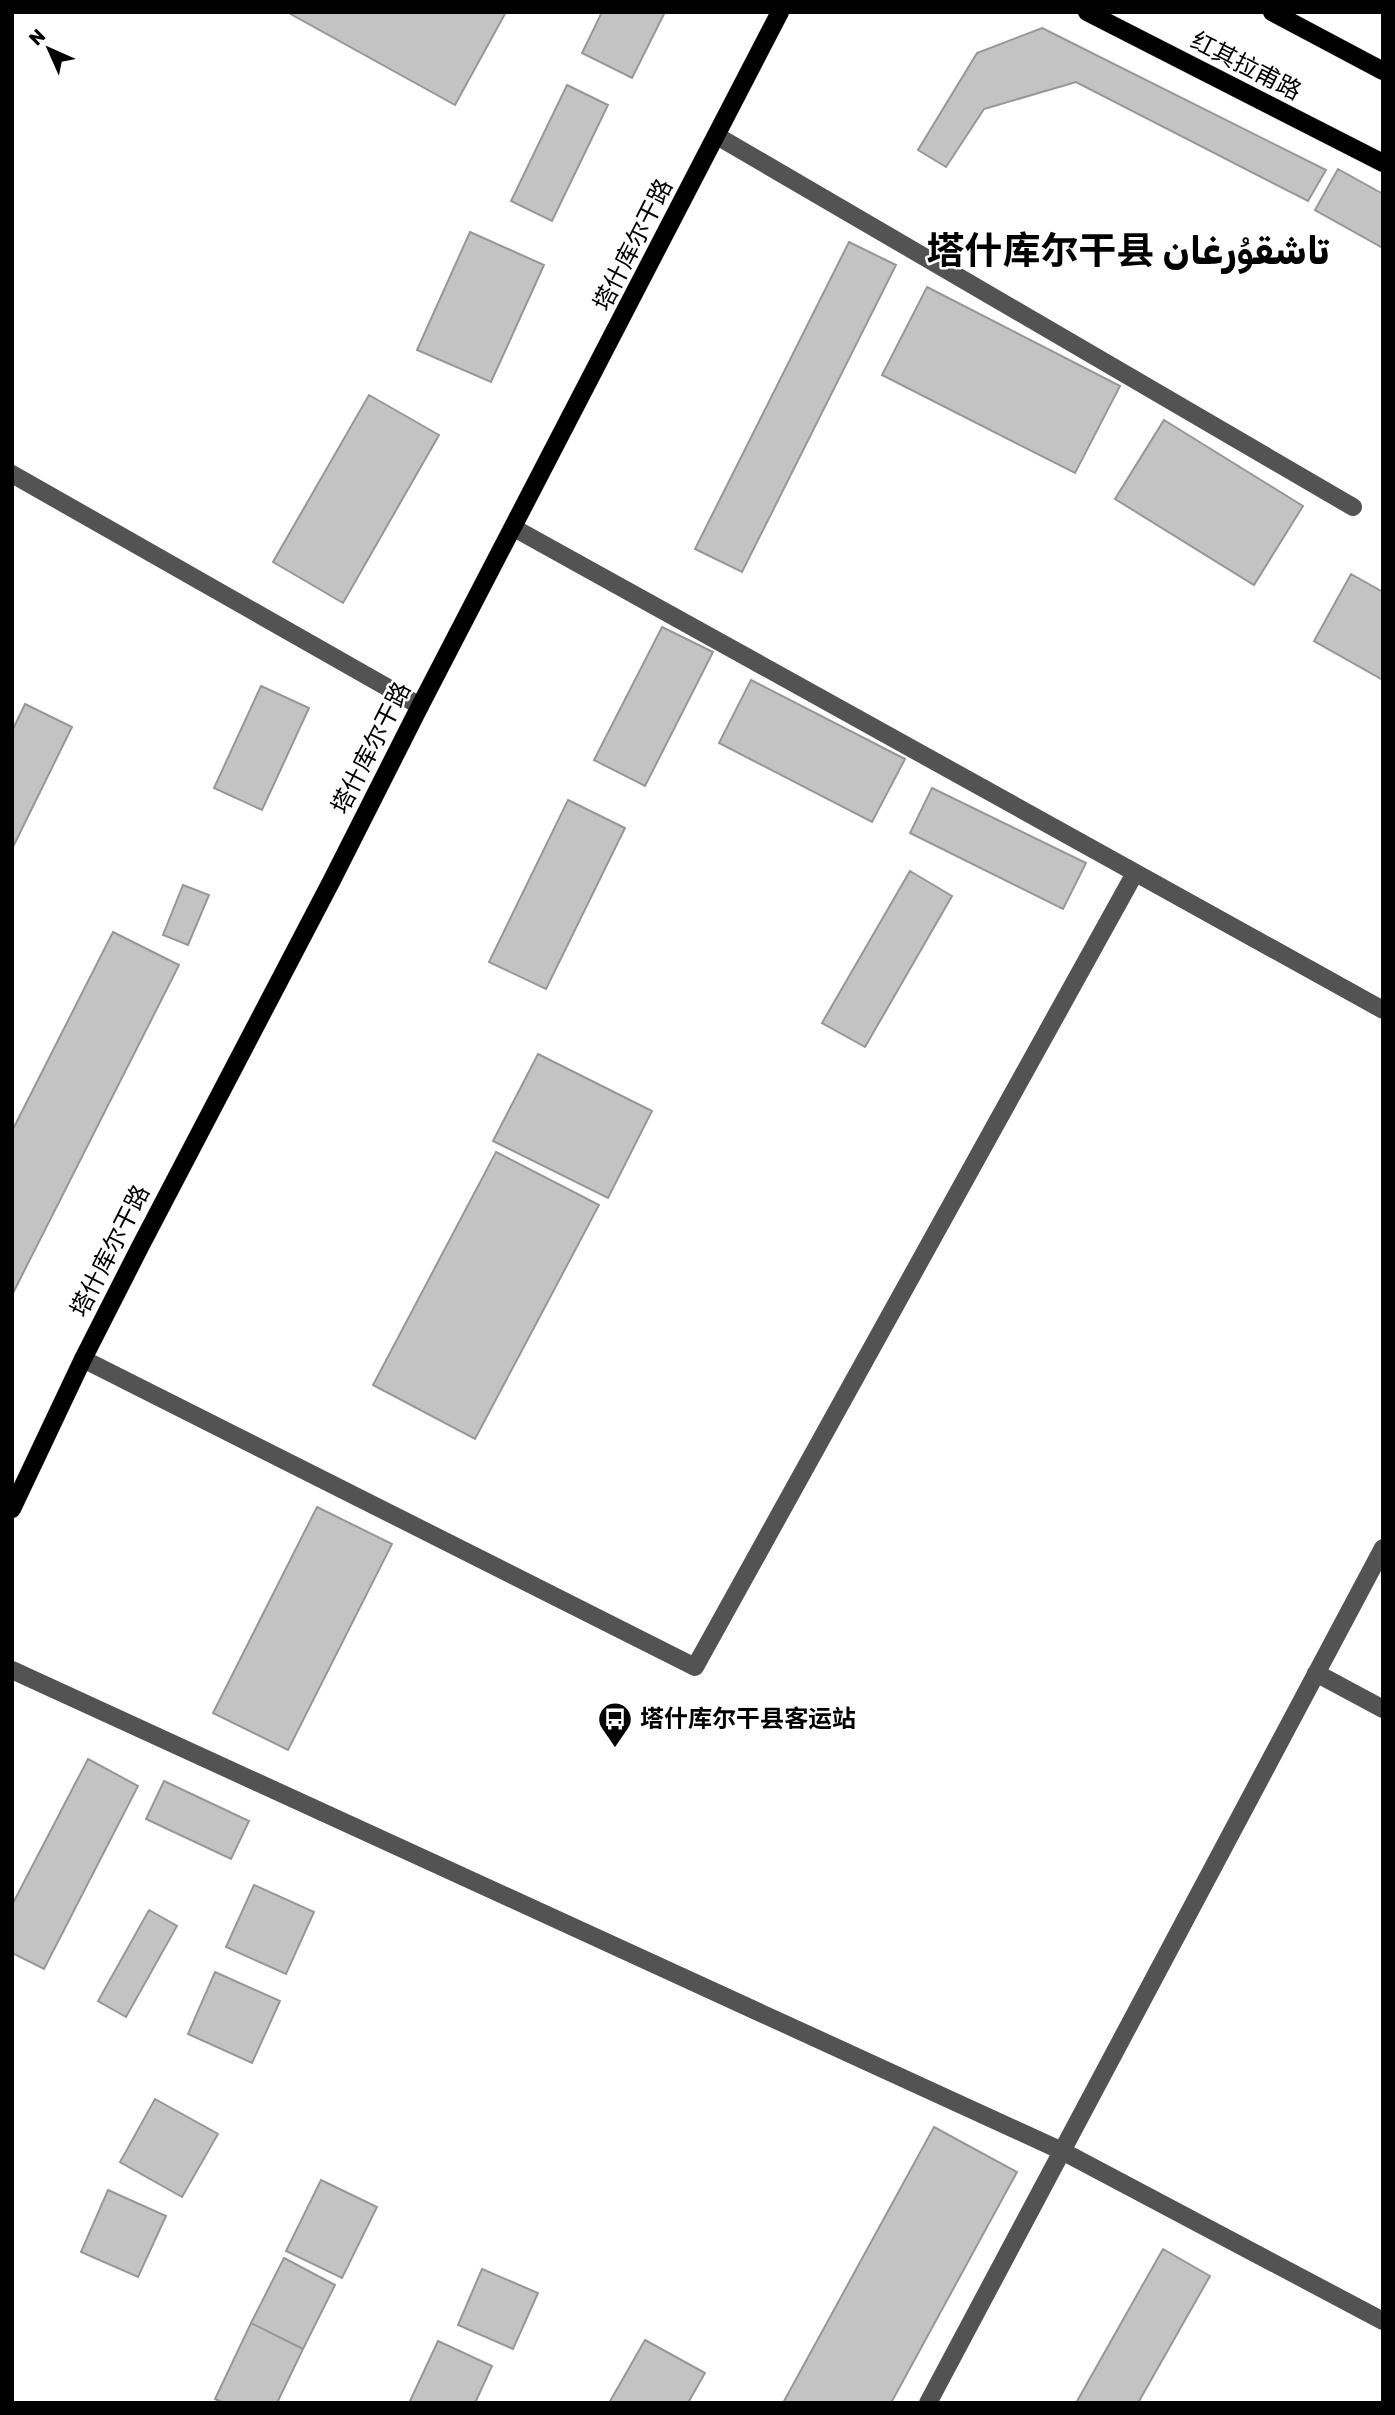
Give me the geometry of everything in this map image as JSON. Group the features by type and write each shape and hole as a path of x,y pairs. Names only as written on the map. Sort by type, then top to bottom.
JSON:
{"main road":[{"name":"塔什库尔干路","path":"12,1509 83,1359 780,12"},
{"name":"红其拉甫路","path":"1087,12 1383,163"},
{"path":"1272,12 1383,71"}],"street":[{"path":"717,136 1353,507"},
{"path":"12,474 420,706"},
{"path":"514,528 1383,1010"},
{"path":"83,1359 695,1667 1135,873"},
{"path":"928,2403 1383,1548"},
{"path":"12,1670 1062,2151 1383,2321"},
{"path":"1316,1674 1383,1709"}],"building":[{"path":"287,12 506,12 455,105"},
{"path":"602,12 665,12 632,78 582,53"},
{"path":"1042,28 1326,170 1308,201 1076,82 984,109 946,167 918,150 977,53"},
{"path":"567,85 608,105 552,221 511,201"},
{"path":"1338,169 1383,194 1383,248 1315,210"},
{"path":"470,232 544,265 491,382 417,350"},
{"path":"849,242 896,265 742,572 695,549"},
{"path":"927,287 1120,386 1075,473 882,375"},
{"path":"369,395 439,435 343,603 273,562"},
{"path":"1164,420 1303,506 1254,585 1115,499"},
{"path":"1351,574 1383,592 1383,680 1314,641"},
{"path":"662,627 713,652 645,786 594,760"},
{"path":"751,680 905,759 872,822 719,743"},
{"path":"261,686 309,708 262,810 214,788"},
{"path":"25,704 72,727 12,849 12,731"},
{"path":"932,788 1086,863 1063,909 910,833"},
{"path":"568,800 625,828 546,989 489,962"},
{"path":"910,871 952,896 865,1047 822,1023"},
{"path":"183,885 209,895 188,945 163,935"},
{"path":"113,932 179,965 12,1295 12,1131"},
{"path":"538,1054 652,1111 608,1198 493,1141"},
{"path":"496,1152 599,1205 475,1439 373,1385"},
{"path":"317,1507 392,1544 288,1750 213,1713"},
{"path":"88,1759 138,1786 44,1969 12,1953 12,1905"},
{"path":"164,1781 249,1821 231,1859 146,1819"},
{"path":"254,1885 314,1912 286,1974 226,1947"},
{"path":"149,1910 177,1926 126,2017 98,2001"},
{"path":"215,1972 280,2001 252,2063 188,2034"},
{"path":"155,2099 218,2134 182,2197 120,2162"},
{"path":"934,2127 1017,2172 891,2403 783,2403"},
{"path":"321,2180 377,2207 342,2278 286,2251"},
{"path":"108,2190 166,2216 138,2277 81,2252"},
{"path":"1163,2249 1210,2276 1138,2403 1076,2403"},
{"path":"284,2258 335,2285 303,2349 251,2323"},
{"path":"482,2269 538,2293 513,2349 458,2325"},
{"path":"251,2323 303,2349 277,2403 224,2403 215,2399"},
{"path":"645,2340 705,2373 688,2403 609,2403"},
{"path":"438,2341 492,2366 475,2403 410,2401"}],"place":[{"name":"塔什库尔干县客运站","path":"615,1749"}],"district":[{"name":"塔什库尔干县 تاشقۇرغان","path":"1128,251"}]}
